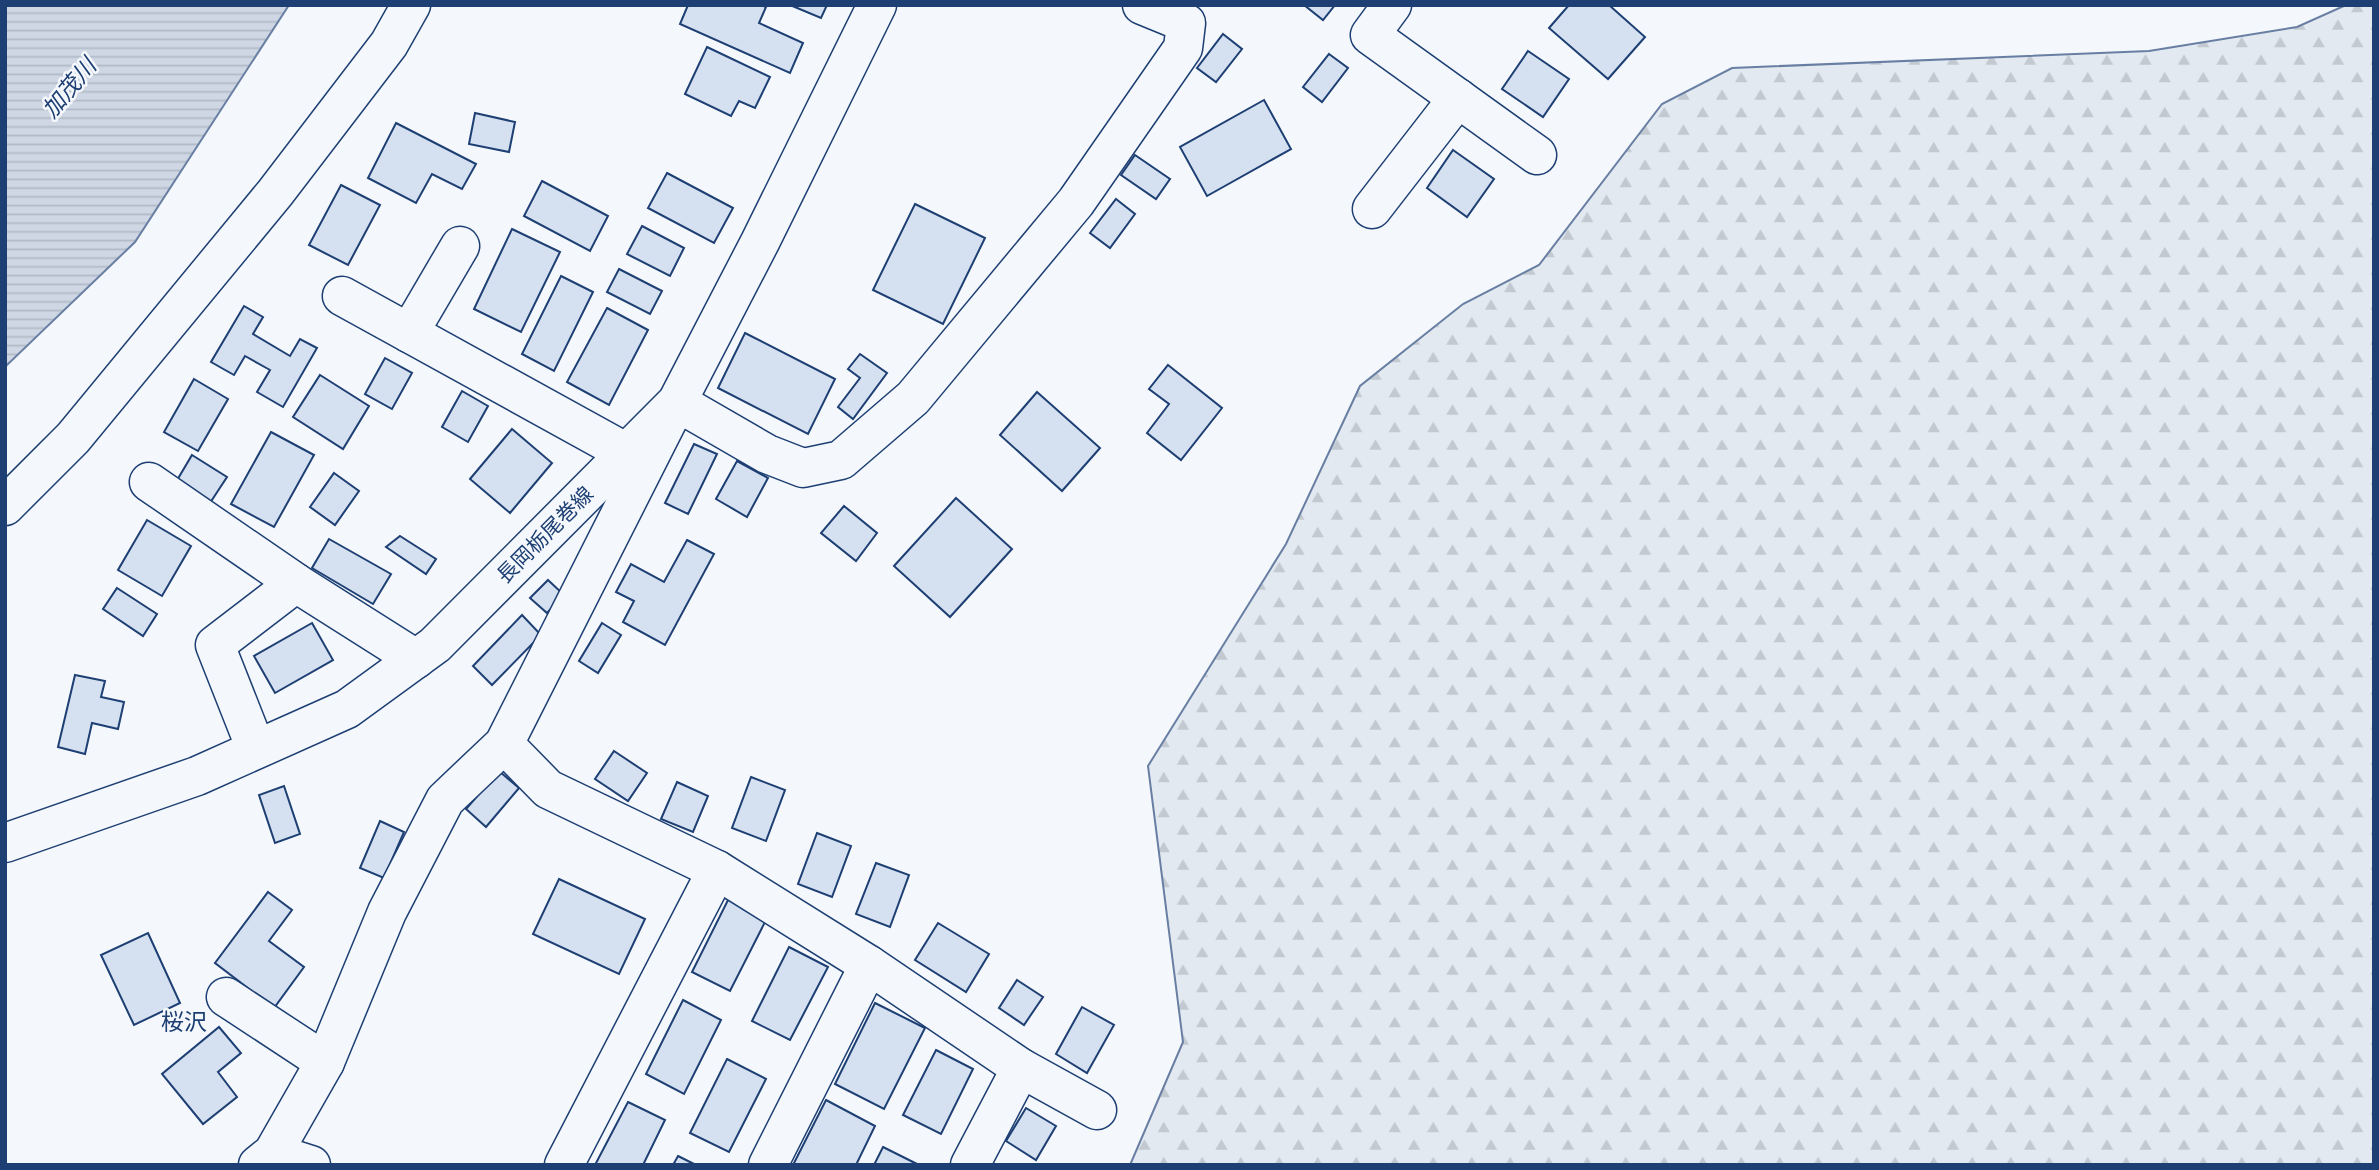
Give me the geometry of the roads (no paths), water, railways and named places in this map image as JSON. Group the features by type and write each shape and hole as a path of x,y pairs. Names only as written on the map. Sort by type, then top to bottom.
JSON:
{"street":[{"path":"5,506 74,438 275,192 389,44 411,5"},
{"name":"長岡栃尾巻線","path":"5,843 197,776 347,709 435,645 677,402 760,242 877,5"},
{"path":"311,1165 265,1159 325,1062 387,912 445,800 504,744 677,402 767,454 803,468 841,460 913,398 1076,202 1183,48 1185,23 1142,5"},
{"path":"1392,5 1370,35 1537,155"},
{"path":"1372,209 1458,98"},
{"path":"409,333 460,246"},
{"path":"342,296 625,452"},
{"path":"149,482 296,583 416,659"},
{"path":"256,749 215,645 296,583"},
{"path":"504,744 548,789 717,870 869,965 1021,1068 1097,1110"},
{"path":"564,1165 717,870"},
{"path":"768,1165 869,965"},
{"path":"226,997 325,1062"},
{"path":"970,1165 1021,1068"}],"water":[{"name":"加茂川","path":"5,5 289,5 135,242 5,367"}],"district":[{"name":"桜沢","path":"184,1022"}]}
